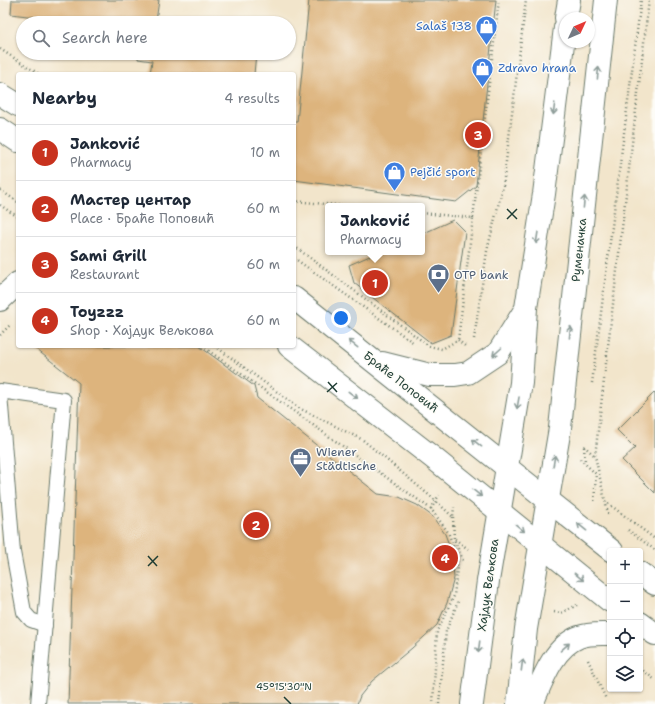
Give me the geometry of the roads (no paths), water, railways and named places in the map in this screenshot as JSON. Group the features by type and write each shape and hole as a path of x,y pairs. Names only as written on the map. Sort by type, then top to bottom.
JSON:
{"street":[{"path":"567,12 569,0"},
{"name":"Руменачка","path":"548,499 560,428 606,0"},
{"path":"507,467 522,383 526,308 544,194 562,48"},
{"path":"0,94 16,104"},
{"path":"0,130 16,140"},
{"path":"0,300 16,285"},
{"name":"Браће Поповић","path":"296,300 608,548"},
{"path":"374,361 430,375 455,375 468,373 498,353 511,336 526,308"},
{"path":"292,348 426,452 607,598"},
{"name":"Хајдук Вељкова","path":"472,704 488,581 507,467"},
{"path":"518,704 526,629 548,499"},
{"path":"643,575 655,584"},
{"path":"643,625 655,634"},
{"path":"532,704 555,657 566,645 579,637 594,634 607,634"},
{"path":"643,643 655,647"}],"lane":[{"path":"38,704 64,400 0,392 13,552 24,612 31,620 44,625"}],"place":[{"name":"Salaš 138","path":"487,46"},
{"name":"Zdravo hrana","path":"483,88"},
{"name":"Sami Grill","path":"478,135"},
{"name":"Pejčić sport","path":"395,192"},
{"name":"Janković","path":"375,283"},
{"name":"OTP bank","path":"439,294"},
{"name":"Wiener Städtische","path":"300,478"},
{"name":"Мастер центар","path":"256,525"},
{"name":"Toyzzz","path":"445,558"}]}
